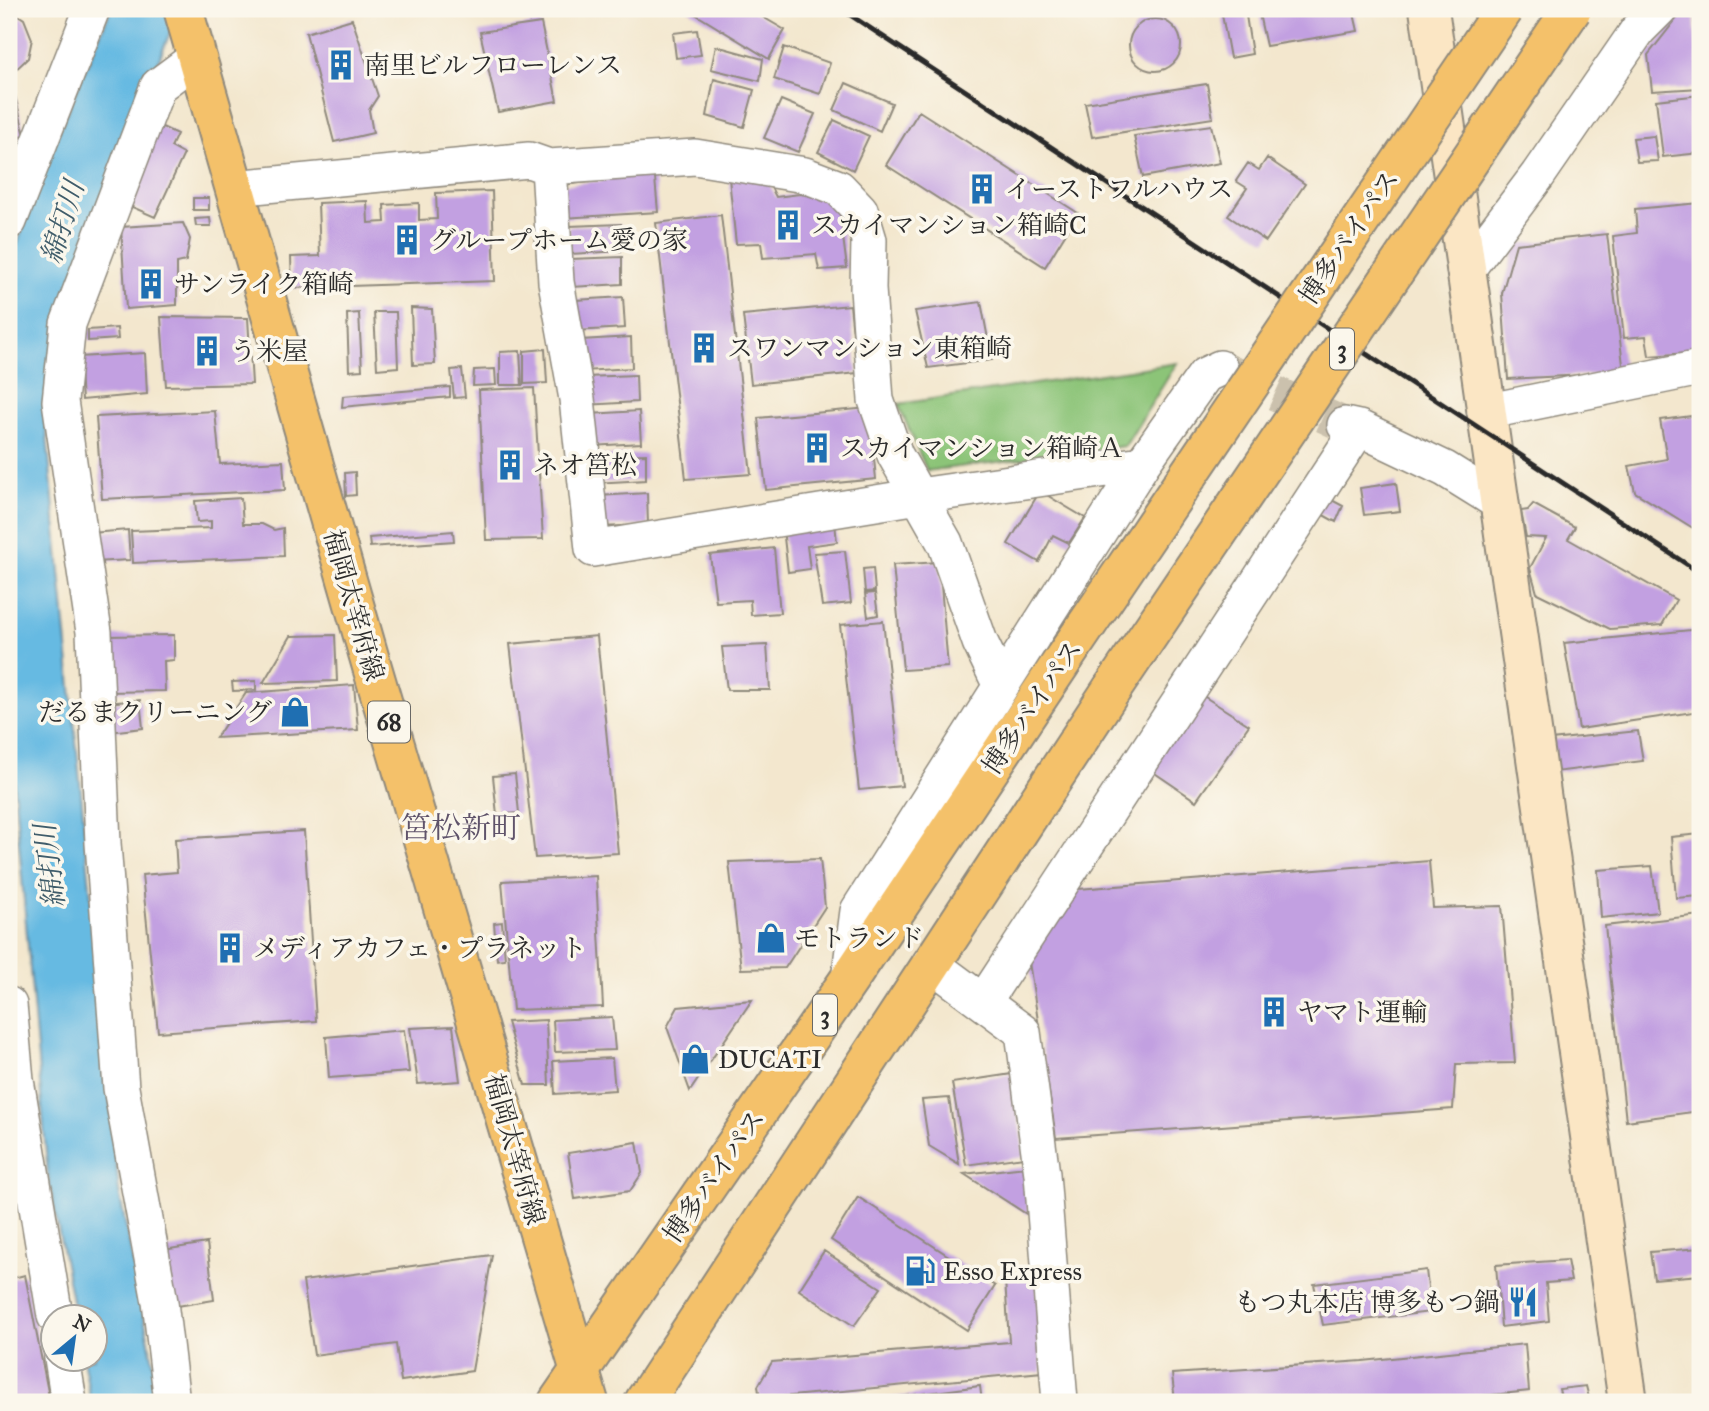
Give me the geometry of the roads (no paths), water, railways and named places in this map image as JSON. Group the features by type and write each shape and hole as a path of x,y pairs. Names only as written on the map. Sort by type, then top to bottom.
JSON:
{"main road":[{"name":"博多バイパス","path":"558,1402 585,1386 849,980 1504,9"},
{"name":"3","path":"644,1402 1112,689 1572,9"},
{"name":"福岡太宰府線","path":"191,36 372,667 585,1386"}],"street":[{"path":"9,221 92,9"},
{"path":"1429,9 1497,502 1628,1402"},
{"path":"1465,272 1538,175 1638,30 1660,9"},
{"path":"172,1402 160,1302 121,1088 103,843 94,632 60,401 68,324 158,86 191,36"},
{"path":"234,188 529,160 549,167 695,157 805,175 839,188 860,210 869,240 868,289 876,400 895,455 945,543 979,642 1001,686"},
{"path":"549,167 556,282 577,399 593,549 919,496 1142,464"},
{"path":"849,980 858,911 1142,464 1205,375 1220,368"},
{"path":"1485,412 1700,368"},
{"path":"984,1000 1352,427 1445,469 1497,502"},
{"path":"930,963 984,1000 1023,1032 1042,1174 1060,1402"},
{"path":"9,1005 13,1081 52,1302"},
{"path":"64,1372 69,1402"}],"water":[{"name":"綿打川","path":"111,9 180,9 110,176 44,404 119,1192 161,1402 91,1402 85,1372 108,1372 108,1302 72,1302 48,1175 9,729 9,267 53,145"}],"tunnel":[{"path":"1227,371 1345,425"}],"railway":[{"path":"841,9 1700,573"}],"place":[{"name":"南里ビルフローレンス","path":"341,65"},
{"name":"イーストフルハウス","path":"982,189"},
{"name":"スカイマンション箱崎C","path":"788,225"},
{"name":"グループホーム愛の家","path":"407,240"},
{"name":"サンライク箱崎","path":"151,284"},
{"name":"スワンマンション東箱崎","path":"704,348"},
{"name":"う米屋","path":"207,351"},
{"name":"スカイマンション箱崎Ａ","path":"817,448"},
{"name":"ネオ筥松","path":"510,465"},
{"name":"だるまクリーニング","path":"295,712"},
{"name":"モトランド","path":"771,938"},
{"name":"メディアカフェ・プラネット","path":"230,948"},
{"name":"ヤマト運輸","path":"1274,1012"},
{"name":"DUCATI","path":"695,1059"},
{"name":"Esso Express","path":"920,1271"},
{"name":"もつ丸本店 博多もつ鍋","path":"1523,1302"}],"district":[{"name":"筥松新町","path":"461,828"}]}
